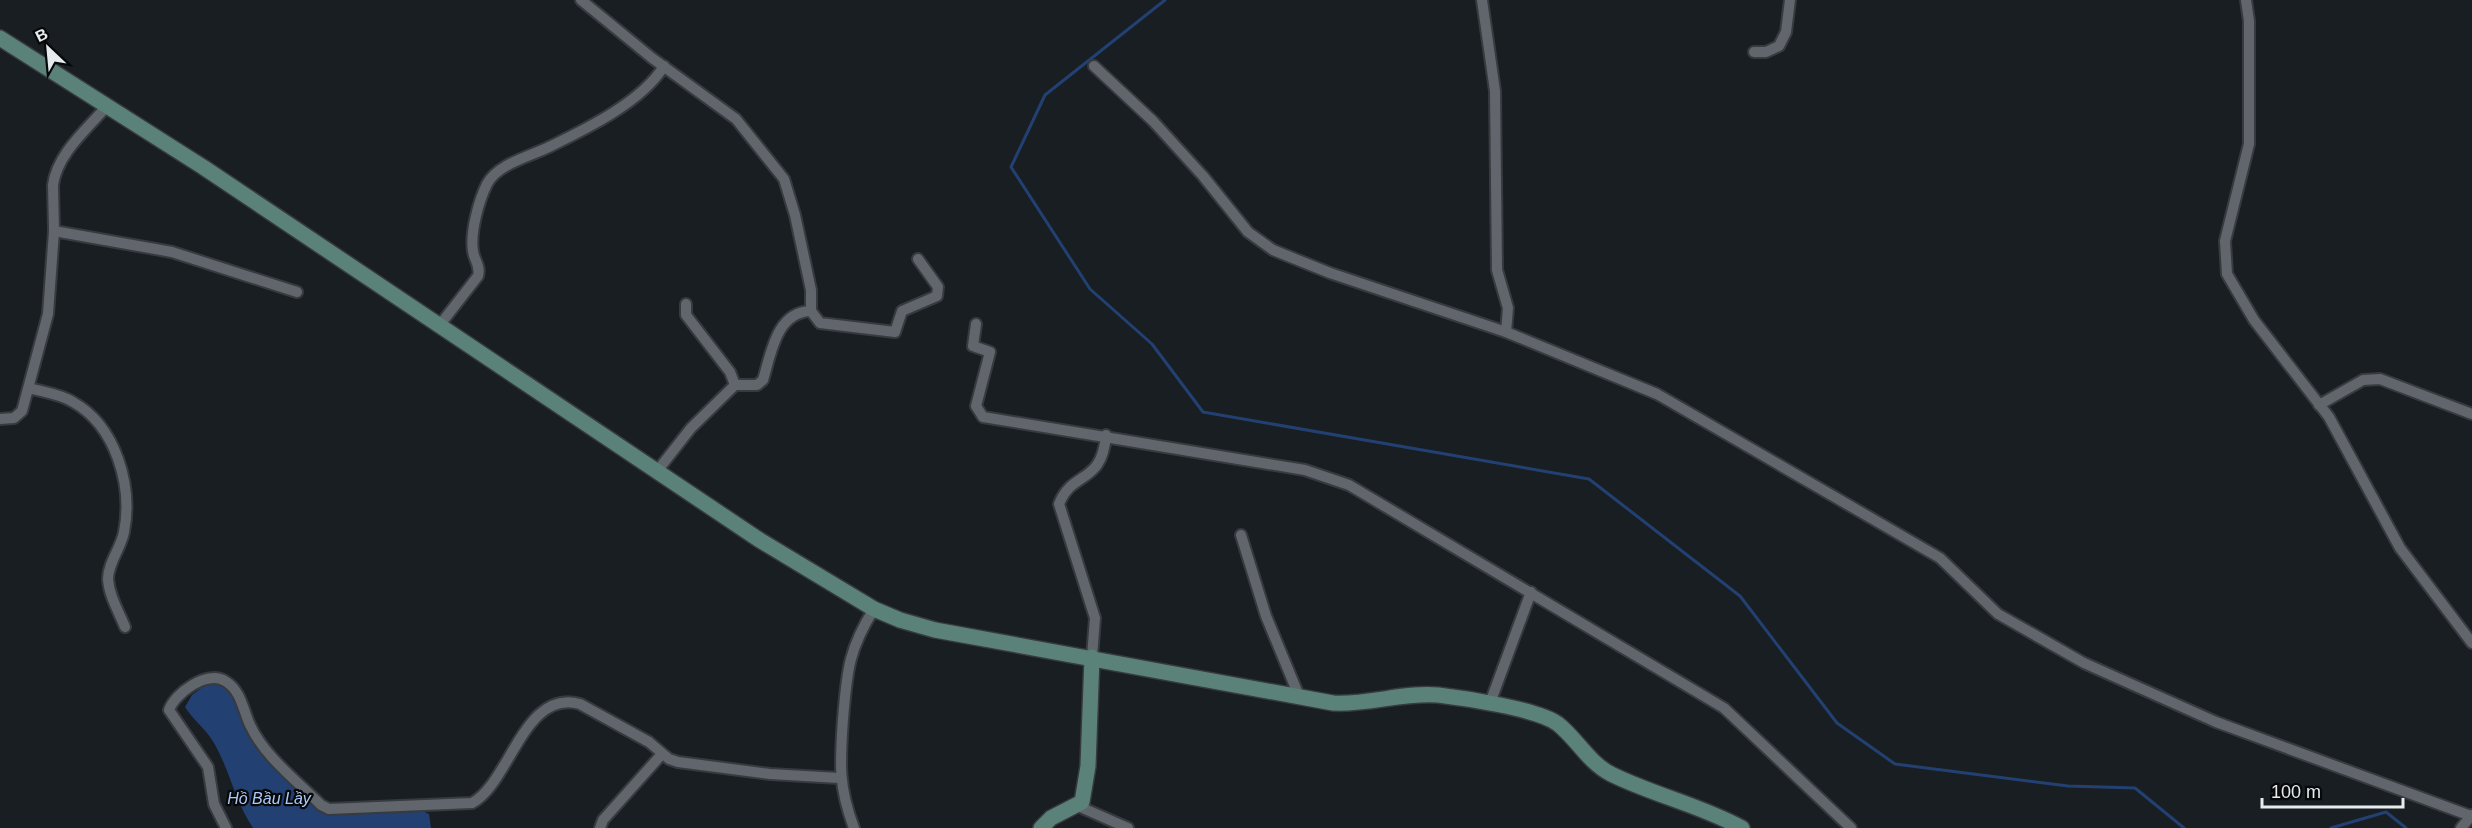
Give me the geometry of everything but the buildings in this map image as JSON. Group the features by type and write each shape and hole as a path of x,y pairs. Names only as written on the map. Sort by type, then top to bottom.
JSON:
{"street":[{"path":"581,0 664,66 736,119 784,179 795,215 811,290 811,311 820,323 895,332 902,311 937,296 938,288 918,260"},
{"path":"1482,0 1495,91 1497,270 1508,308 1506,332"},
{"path":"1754,52 1766,52 1779,46 1786,32 1790,0"},
{"path":"2246,0 2250,32 2249,144 2225,241 2224,266 2233,287 2254,320 2329,417 2400,548 2472,643"},
{"path":"0,38 203,167 758,539 874,609 900,620 935,630 1339,704 1369,703 1426,694 1490,703 1548,718 1565,730 1603,770 1677,798 1742,828"},
{"path":"439,326 478,276 480,269 472,246 488,182 506,167 549,147 630,102 659,75 664,66"},
{"path":"1094,66 1153,121 1248,232 1273,250 1330,273 1506,332 1635,384 1677,405 1940,558 1998,614 2084,663 2216,722 2472,815 2461,828"},
{"path":"0,419 14,418 20,414 48,314 54,231 52,185 57,167 107,106"},
{"path":"54,231 172,252 297,292"},
{"path":"686,304 686,315 730,372 735,385"},
{"path":"658,470 691,428 735,385 760,383 778,330 786,321 811,311"},
{"path":"976,324 973,346 990,352 976,406 983,417 1106,435 1305,470 1331,477 1374,498 1725,708 1851,828"},
{"path":"2319,405 2370,378 2380,379 2472,414"},
{"path":"29,388 64,398 80,406 103,430 118,459 124,477 125,525 108,577 110,592 125,627"},
{"path":"1041,828 1051,818 1078,806 1082,802 1086,788 1095,618 1059,504 1069,488 1086,476 1103,458 1106,435"},
{"path":"1241,535 1266,616 1299,696"},
{"path":"1490,703 1531,592"},
{"path":"854,828 845,806 840,778 847,668 864,625 874,609"},
{"path":"226,828 214,804 208,767 169,710 172,702 182,693 208,678 221,678 232,686 250,725 264,746 321,805 330,809 472,803 486,792 519,740 543,712 562,702 580,704 649,742 662,754 687,764 770,774 840,778"},
{"path":"600,828 603,820 662,754"},
{"path":"1078,806 1128,828"}],"water":[{"name":"Hồ Bầu Lầy","path":"209,682 225,686 235,698 250,735 331,813 341,815 418,809 429,814 431,828 253,828 214,743 185,707 192,695"}],"waterway":[{"path":"1165,0 1045,95 1011,167 1090,289 1152,344 1203,412 1589,479 1740,596 1837,723 1895,764 2068,786 2135,788 2184,828"},
{"path":"2331,828 2386,812 2406,828"}]}
